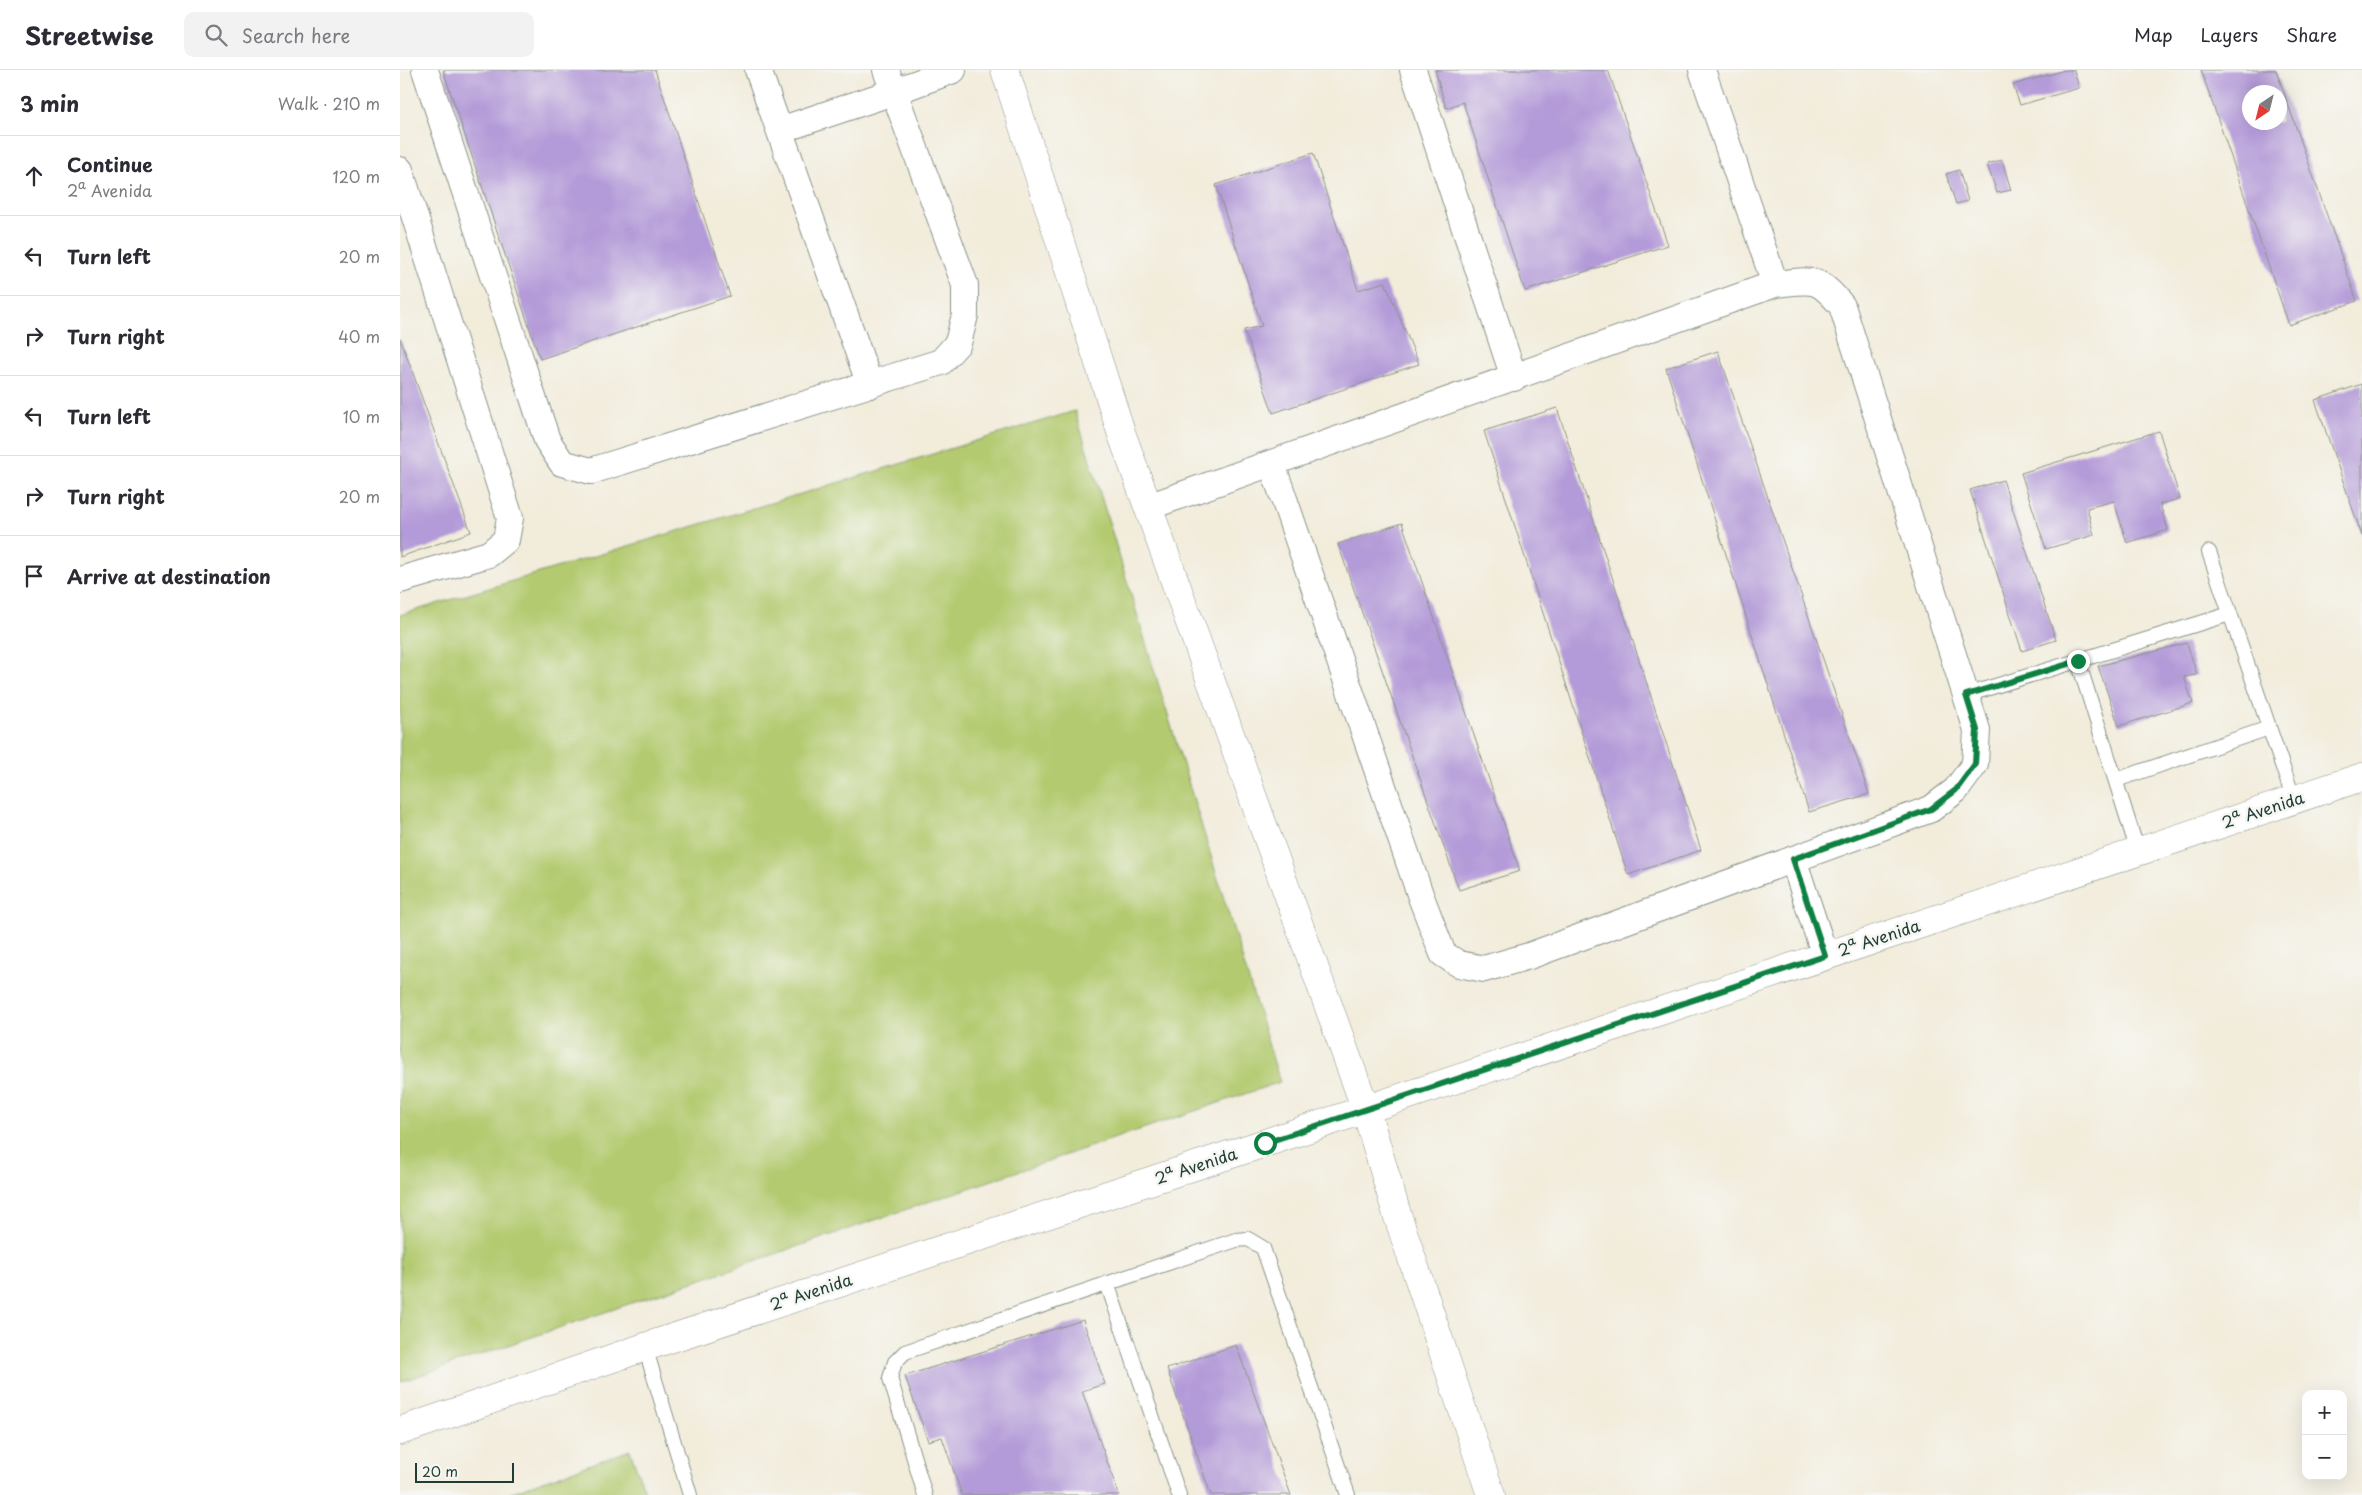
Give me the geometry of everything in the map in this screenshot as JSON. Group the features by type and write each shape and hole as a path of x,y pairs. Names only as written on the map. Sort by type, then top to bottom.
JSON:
{"street":[{"path":"424,70 547,440 562,463 591,471 941,362 958,343 965,315 965,285 890,81"},
{"path":"758,70 870,385"},
{"path":"780,130 890,81 953,70"},
{"path":"1004,70 1122,435 1366,1110 1396,1211 1491,1495"},
{"path":"1413,70 1514,378"},
{"path":"1702,70 1776,284"},
{"path":"400,170 510,518 506,540 489,554 400,580"},
{"path":"1148,507 1776,284 1808,280 1826,287 1842,306 1977,730 1975,764 1956,790 1931,809 1529,956 1484,969 1459,964 1443,954 1421,897 1272,464"},
{"name":"2ª Avenida","path":"400,1431 645,1347 1366,1110 2362,777"},
{"path":"1793,859 1825,956"}],"lane":[{"path":"2208,552 2294,800"},
{"path":"1966,695 2230,614"},
{"path":"2078,661 2138,852"},
{"path":"2116,780 2269,728"},
{"path":"925,1495 890,1378 896,1362 905,1352 1236,1240 1248,1239 1263,1248 1348,1495"},
{"path":"1108,1283 1179,1495"},
{"path":"645,1347 690,1495"}],"green space":[{"path":"1075,411 1280,1082 400,1382 400,615"},
{"path":"630,1450 646,1495 504,1495"}],"building":[{"path":"443,70 655,70 730,296 540,359"},
{"path":"1435,70 1608,70 1668,245 1525,291 1463,102 1446,108"},
{"path":"2065,70 2074,70 2079,88 2020,105 2013,85"},
{"path":"2201,70 2276,70 2281,85 2242,85 2242,130 2287,130 2287,101 2357,301 2289,325"},
{"path":"1313,153 1358,290 1385,282 1419,364 1273,413 1244,330 1262,326 1216,185"},
{"path":"2002,160 2011,190 1997,193 1987,164"},
{"path":"1959,170 1968,201 1956,204 1946,174"},
{"path":"400,338 471,532 400,557"},
{"path":"1718,351 1869,794 1809,812 1666,368"},
{"path":"2362,384 2362,536 2315,400"},
{"path":"1557,408 1701,850 1628,875 1484,431"},
{"path":"2159,431 2180,499 2160,504 2168,530 2127,543 2114,501 2087,508 2094,535 2046,549 2021,473"},
{"path":"2003,480 2056,640 2022,651 1970,490"},
{"path":"1402,523 1520,871 1459,890 1338,544"},
{"path":"2187,643 2197,675 2184,677 2193,703 2119,726 2098,666"},
{"path":"1083,1320 1105,1384 1082,1391 1119,1495 962,1495 942,1437 928,1441 905,1376"},
{"path":"1236,1345 1291,1495 1211,1495 1167,1369"}],"route":[{"path":"1265,1143 1825,956 1793,859 1931,809 1956,790 1975,764 1977,730 1966,695 2078,661"}]}
